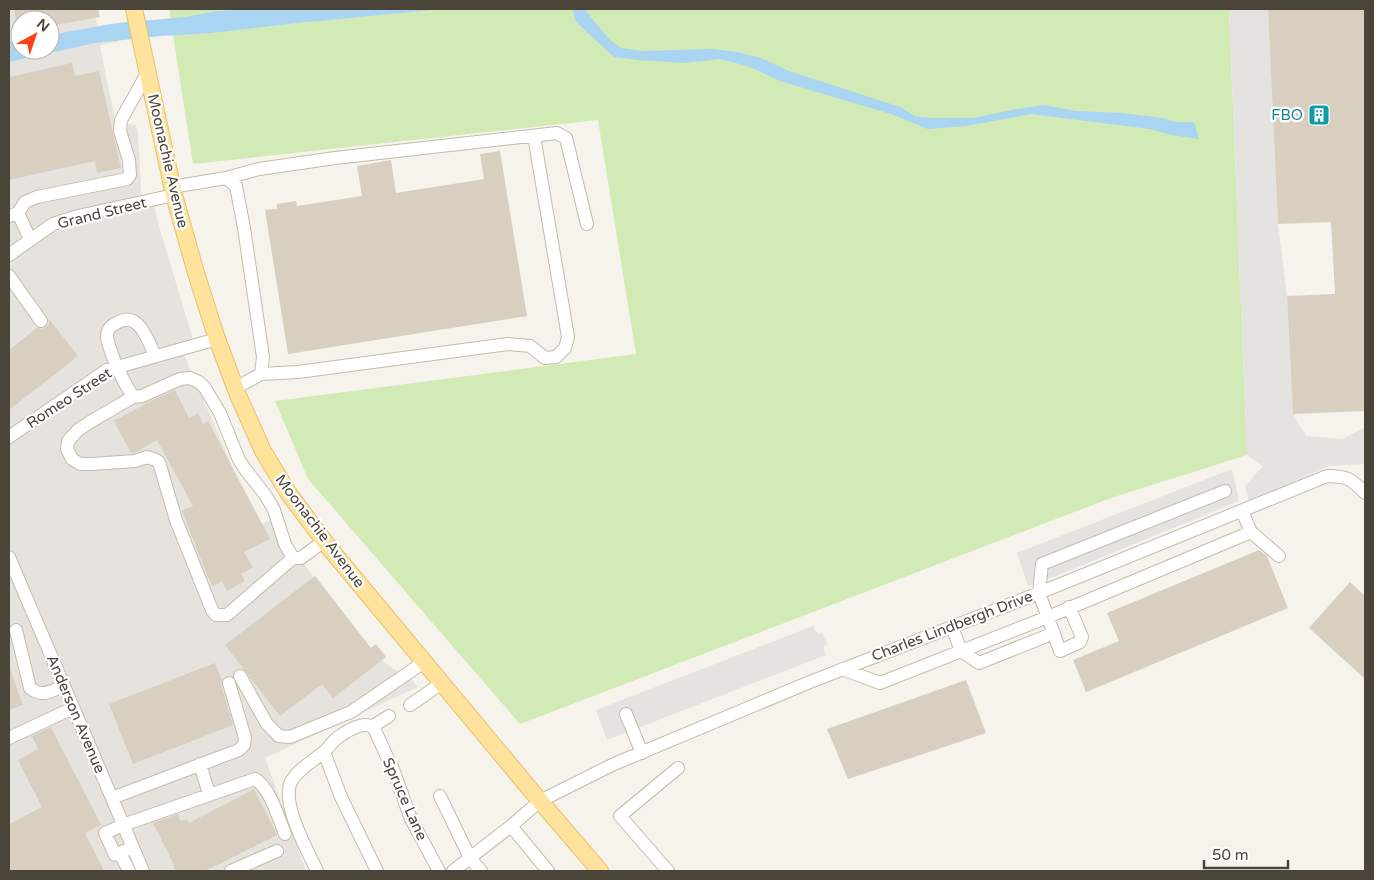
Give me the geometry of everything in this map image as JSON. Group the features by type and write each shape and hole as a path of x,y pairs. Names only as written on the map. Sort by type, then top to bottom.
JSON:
{"main road":[{"name":"Moonachie Avenue","path":"135,14 173,191 196,273 235,388 263,451 289,494 324,542 600,871"}],"street":[{"path":"30,239 13,214 25,202 37,197 126,179 130,175 129,160 120,131 121,120 148,72"},
{"name":"Grand Street","path":"9,254 53,224 259,169 557,133 566,138 587,224"},
{"path":"235,388 260,374 298,372 508,344 530,346 545,358 556,357 565,348 568,337 534,136"},
{"path":"226,178 236,186 244,228 263,357 260,374"},
{"path":"9,276 41,321"},
{"path":"133,397 116,367 107,338 107,331 119,321 128,319 136,322 143,330 155,356"},
{"name":"Romeo Street","path":"9,437 107,370 217,339"},
{"path":"293,558 284,544 274,510 266,496 244,469 220,413 205,388 198,382 190,378 180,379 142,396 133,397 78,430 68,441 67,449 72,459 80,464 135,461 147,457 159,462 176,520 212,610 216,615 227,615 293,558 301,558 324,542"},
{"name":"Charles Lindbergh Drive","path":"453,871 540,801 614,764 842,669 1039,593 1327,476 1342,476 1352,481 1365,493"},
{"path":"1069,608 1082,637 1080,642 1060,651 1039,593 1042,564 1225,490"},
{"path":"1242,511 1251,532 1279,556"},
{"path":"842,669 880,683 1069,608 1251,532"},
{"name":"Anderson Avenue","path":"9,557 143,871"},
{"path":"37,623 12,632 30,688 36,693 41,694 64,686"},
{"path":"952,627 961,651 979,663 1054,633"},
{"path":"240,676 267,724 279,736 290,737 351,712 424,662"},
{"path":"112,798 239,750 244,745 245,738 229,683"},
{"path":"410,705 442,683"},
{"path":"9,738 73,708"},
{"path":"626,714 642,753"},
{"path":"317,871 289,805 288,791 291,781 300,771 324,752 336,738 365,725 373,726 389,716"},
{"name":"Spruce Lane","path":"373,726 394,772 411,819 439,871"},
{"path":"324,752 341,797 377,871"},
{"path":"200,764 209,794"},
{"path":"668,871 620,816 678,768"},
{"path":"133,847 115,855 105,833 123,824 255,779 265,789 285,834"},
{"path":"440,796 470,858 481,871"},
{"path":"511,826 548,871"},
{"path":"231,871 277,851"},
{"path":"120,853 129,871"}],"shaded area":[{"path":"9,9 95,9 97,26 114,24 118,42 100,45 116,123 136,125 142,206 154,205 194,343 181,348 258,526 271,520 368,649 405,678 409,676 418,687 265,758 306,871 9,871"},
{"path":"1229,9 1268,9 1278,224 1287,296 1293,414 1306,436 1342,439 1365,427 1365,464 1329,466 1249,501 1245,486 1263,466 1247,455"},
{"path":"1232,469 1239,501 1028,586 1017,553"},
{"path":"813,626 816,632 822,633 828,645 823,647 826,655 607,740 596,710"}],"green space":[{"path":"169,9 1229,9 1247,455 1111,498 520,724 308,479 275,401 636,354 598,120 193,164"}],"water":[{"path":"261,9 442,9 95,43 60,51 60,33 117,23 186,17 217,11"},
{"path":"572,9 585,9 610,40 621,48 643,51 712,49 737,52 761,58 789,71 900,107 917,117 973,118 1044,105 1076,111 1122,113 1163,118 1175,122 1194,122 1199,139 1171,135 1150,129 1031,114 966,126 928,129 891,114 780,81 750,67 721,59 683,63 614,57 576,22"},
{"path":"9,42 10,60 18,60 9,62"}],"building":[{"path":"98,9 100,17 60,24 60,10 14,10"},
{"name":"FBO","path":"1268,9 1365,9 1365,411 1293,414 1287,296 1335,294 1331,222 1278,224"},
{"path":"72,63 75,76 99,71 121,168 97,173 95,161 9,180 9,77"},
{"path":"500,151 527,316 288,354 265,210 277,209 277,204 296,201 297,206 362,196 357,166 391,160 396,193 484,179 480,154"},
{"path":"49,319 78,356 9,410 9,350 37,328 42,329 46,327 49,324"},
{"path":"175,390 189,418 198,413 203,424 208,421 270,539 244,552 253,568 241,574 245,581 227,591 222,581 212,586 182,511 193,506 157,440 131,453 114,421"},
{"path":"1259,550 1267,556 1288,608 1086,692 1073,660 1119,641 1107,613"},
{"path":"315,576 371,648 376,644 386,657 333,698 322,684 280,716 225,645"},
{"path":"1350,582 1365,596 1365,679 1309,628"},
{"path":"215,663 222,680 221,685 233,725 133,764 109,704"},
{"path":"9,669 23,705 9,710"},
{"path":"966,680 986,733 848,779 827,729"},
{"path":"51,727 101,825 85,833 104,871 9,871 9,824 42,807 18,760 38,749 32,736"},
{"path":"254,789 277,835 205,871 176,871 153,823 178,814 181,821 187,819 189,823"}],"place":[{"name":"FBO","path":"1319,115"}]}
